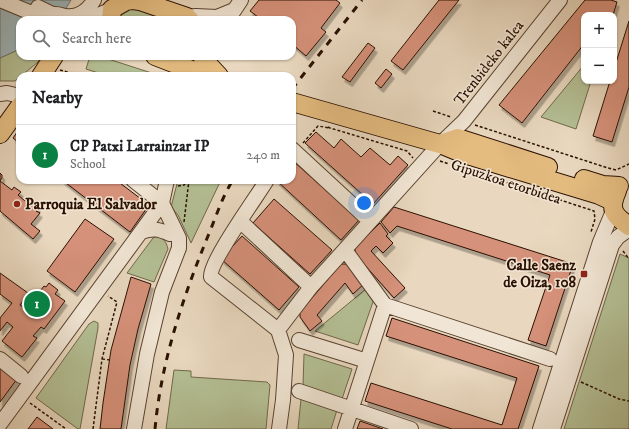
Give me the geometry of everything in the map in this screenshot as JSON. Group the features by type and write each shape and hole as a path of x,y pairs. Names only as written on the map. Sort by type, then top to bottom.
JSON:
{"main road":[{"path":"118,6 177,16"},
{"path":"167,60 198,72"},
{"path":"204,60 215,72"},
{"name":"Gipuzkoa etorbidea","path":"296,104 324,118 439,152 458,138 603,184 618,195"},
{"path":"0,134 16,112"},
{"path":"618,195 621,221 629,228"}],"street":[{"path":"0,0 34,14 44,16"},
{"path":"20,0 38,7 48,16"},
{"name":"Trenbideko kalea","path":"278,330 311,287 370,221 417,170 439,152 560,0"},
{"path":"90,16 97,15 118,6"},
{"path":"219,16 234,10"},
{"path":"52,16 58,14 65,16"},
{"path":"0,94 7,93 16,95"},
{"path":"296,153 370,221"},
{"path":"134,429 147,354 162,292 179,248 179,238 159,206 137,184"},
{"path":"0,424 141,232 159,206 170,184"},
{"path":"264,185 212,269 211,277 278,330 286,355 283,400 279,429"},
{"path":"540,429 600,242 618,195"},
{"path":"159,206 158,214 179,248"},
{"path":"240,222 311,287"},
{"path":"553,429 612,245 618,237 629,228"},
{"path":"141,232 150,229 159,229 170,234"},
{"path":"345,250 386,305 550,359"},
{"path":"345,429 386,305"},
{"path":"299,340 367,361"},
{"path":"0,359 21,376"},
{"path":"299,392 411,429"}],"path":[{"path":"53,65 71,72"},
{"path":"433,111 608,168 616,170 629,164"},
{"path":"324,118 330,128"},
{"path":"296,149 318,126 330,128 407,151 414,160 414,166 417,170"},
{"name":"Gipuzkoa etorbidea","path":"439,152 451,164"},
{"name":"Gipuzkoa etorbidea","path":"502,181 594,211 595,219 589,238"},
{"path":"174,184 179,186 185,184"},
{"path":"184,228 189,184"},
{"path":"620,247 629,259"},
{"path":"93,429 102,359 117,302 107,295"},
{"path":"102,359 110,360"},
{"path":"570,376 579,382 618,399 629,401"},
{"path":"28,402 66,429"}],"green space":[{"path":"127,5 165,16 119,16"},
{"path":"16,51 16,60 39,60 26,72 16,72 15,81 0,81 0,58"},
{"path":"89,60 111,60 149,72 95,72 86,69"},
{"path":"581,69 581,84 590,84 576,129 541,117"},
{"path":"177,184 219,184 191,243 178,215 171,207"},
{"path":"157,236 164,241 168,249 154,282 127,273 153,238"},
{"path":"620,254 629,258 629,429 564,429"},
{"path":"366,289 374,299 358,345 315,331"},
{"path":"94,321 98,323 98,328 80,429 78,429 36,398 89,324"},
{"path":"304,354 352,369 342,399 303,386"},
{"path":"174,370 191,371 191,377 267,382 270,385 266,429 166,429"},
{"path":"301,399 337,410 331,429 298,429"}],"water":[{"path":"0,0 71,0 61,16 16,16 16,51 0,58"}],"building":[{"path":"259,0 336,0 340,3 321,28 326,32 306,56 296,47 296,16 257,16 250,11"},
{"path":"439,0 459,0 403,70 391,61"},
{"path":"585,0 611,0 617,2 614,12 581,12 581,48 522,123 499,105"},
{"path":"629,21 629,87 612,142 593,136 609,84 617,84 617,59"},
{"path":"368,43 375,48 350,82 342,77"},
{"path":"386,69 392,74 381,88 375,83"},
{"path":"316,132 334,148 341,139 361,157 370,148 390,165 398,156 408,165 373,204 305,143"},
{"path":"16,134 16,141 13,138"},
{"path":"296,164 359,220 341,240 280,184 296,184"},
{"path":"0,173 2,178 0,181"},
{"name":"Parroquia El Salvador","path":"0,181 12,190 14,187 21,192 18,195 25,201 27,199 38,207 36,211 40,213 31,224 40,231 33,239 0,211"},
{"path":"67,184 121,184 149,205 130,232"},
{"path":"274,199 332,250 310,274 253,223"},
{"path":"394,207 573,264 546,346 528,340 550,275 397,226 390,233 381,222"},
{"path":"85,219 114,239 75,292 47,271"},
{"path":"380,223 388,234 386,236 393,243 383,253 376,246 371,251 405,288 394,298 355,254 355,248"},
{"path":"242,236 299,287 279,310 221,259"},
{"path":"341,264 349,264 365,283 353,294 345,283 317,315 322,321 310,331 300,317 300,312"},
{"path":"0,273 28,293 20,305 26,309 44,286 46,287 49,283 58,290 55,294 65,301 44,329 41,327 33,336 37,338 22,357 2,341 13,327 7,322 0,331 0,318 12,303 0,294"},
{"path":"131,277 151,284 138,329 130,365 121,429 100,429 111,350"},
{"path":"392,318 539,366 518,429 452,429 365,401 371,383 502,425 517,378 386,336"},
{"path":"0,365 17,379 0,402"},
{"path":"37,417 53,429 28,429"},
{"path":"360,421 383,429 357,429"}],"railway":[{"path":"296,84 362,0"},
{"path":"155,429 162,379 174,330 190,282 219,207 231,184"}],"place":[{"name":"Parroquia El Salvador","path":"17,204"},
{"name":"Calle Saenz de Oiza, 108","path":"584,274"},
{"name":"CP Patxi Larrainzar IP","path":"37,304"}]}
